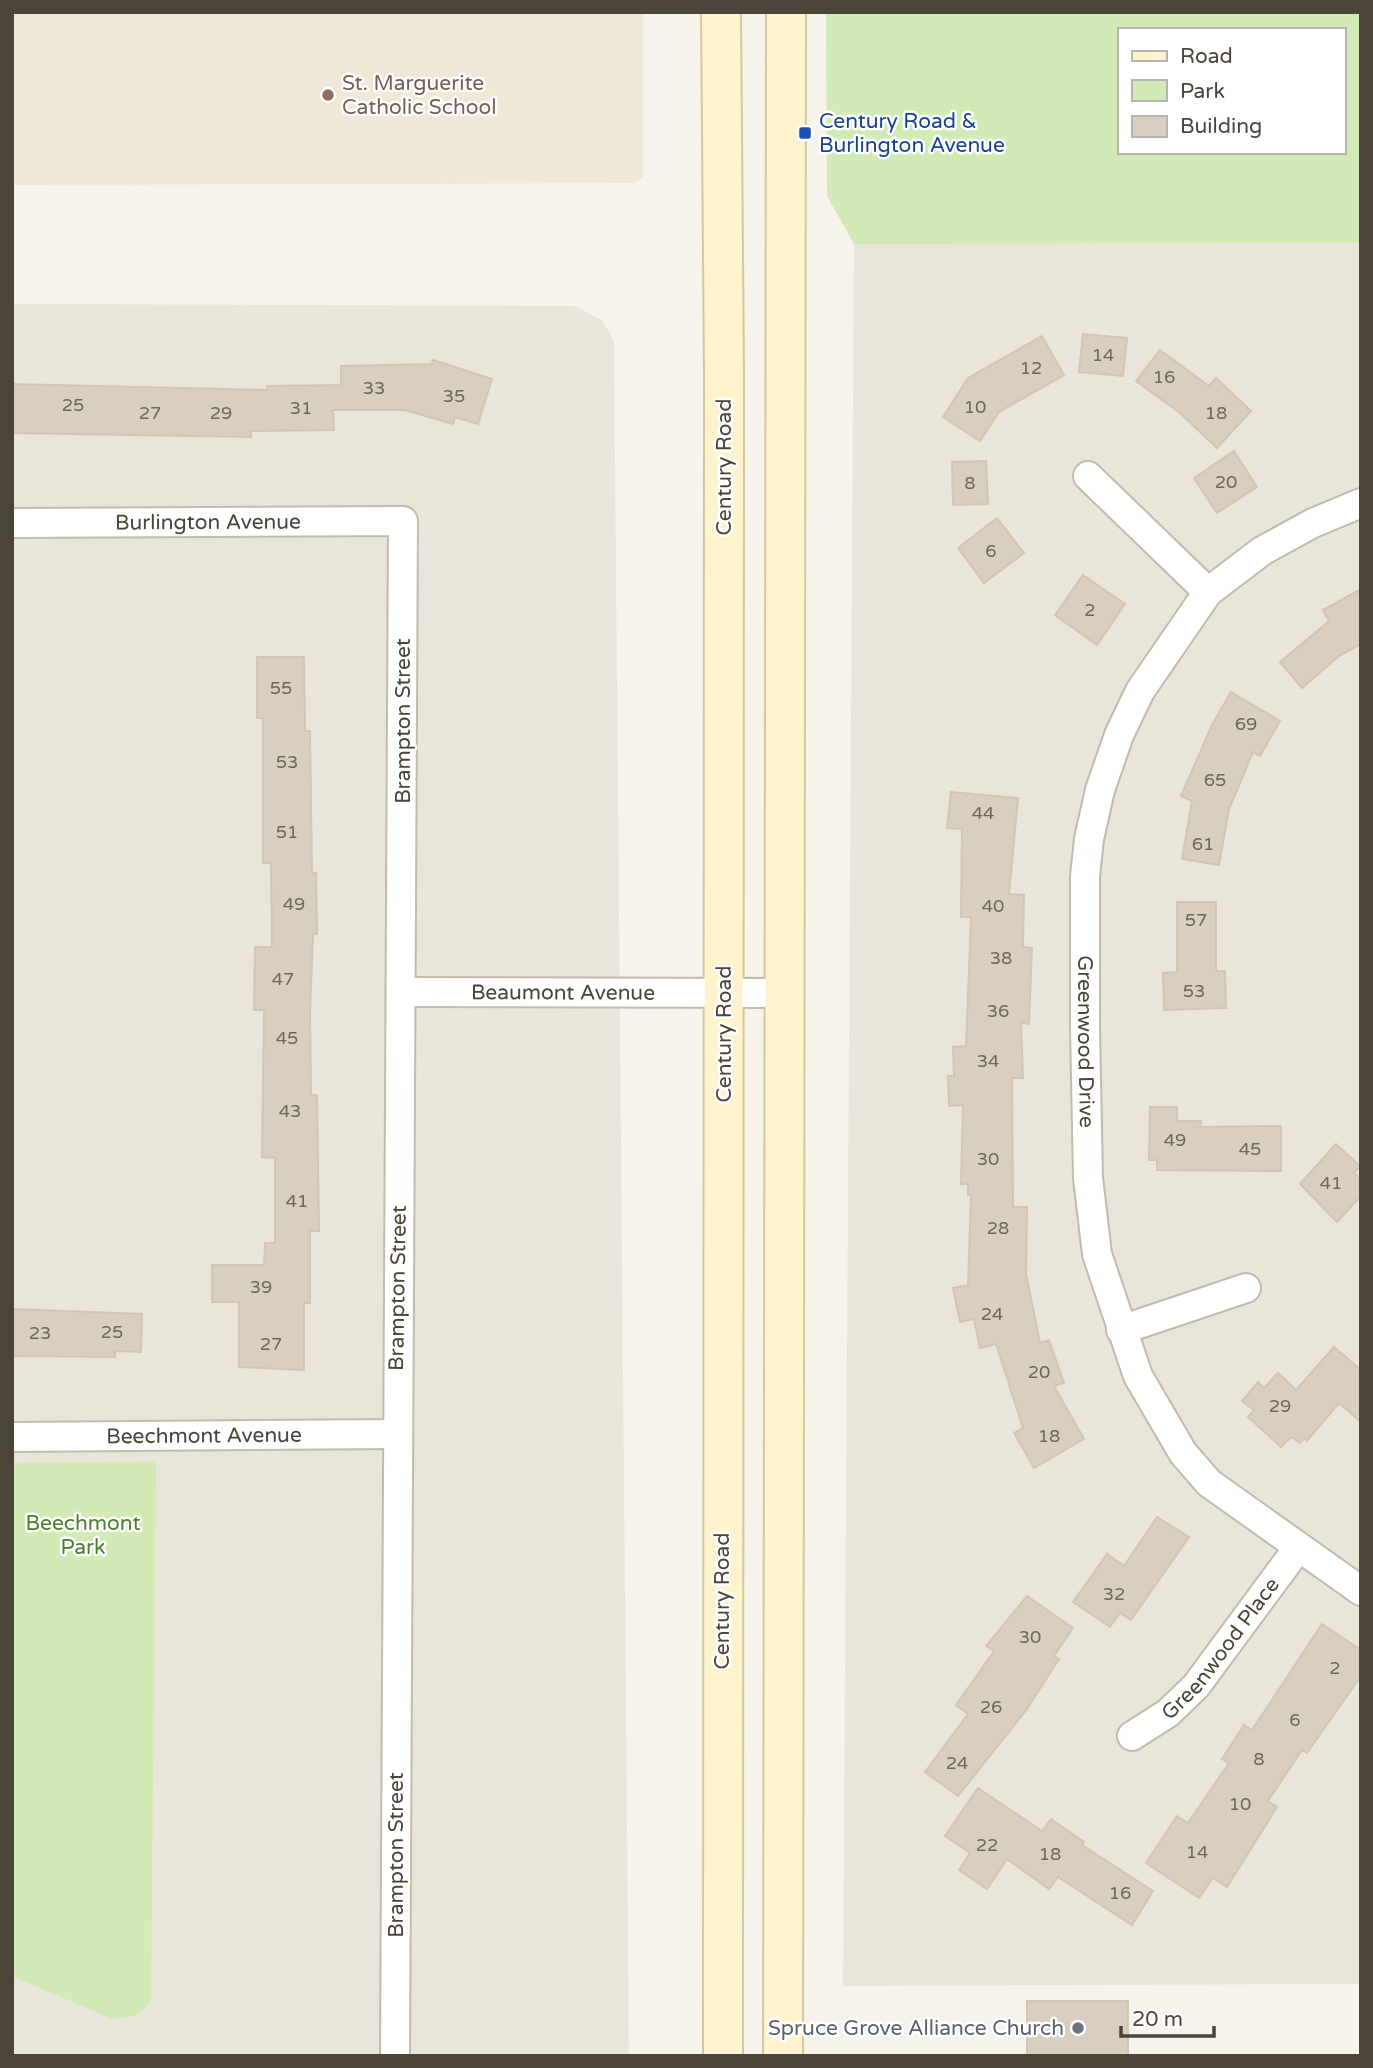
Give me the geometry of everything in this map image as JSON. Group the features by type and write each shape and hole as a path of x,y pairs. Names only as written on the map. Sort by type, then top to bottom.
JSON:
{"main road":[{"name":"Century Road","path":"721,12 723,2056"},
{"path":"783,2056 786,12"}],"street":[{"path":"1088,476 1208,592"},
{"name":"Greenwood Drive","path":"1361,503 1313,523 1262,551 1208,592 1140,691 1119,735 1100,790 1089,839 1085,876 1084,1029 1089,1189 1097,1254 1138,1376 1183,1453 1209,1483 1361,1591"},
{"name":"Burlington Avenue","path":"12,523 403,521"},
{"name":"Brampton Street","path":"395,2056 403,521"},
{"name":"Beaumont Avenue","path":"402,992 784,993"},
{"path":"1121,1330 1246,1288"},
{"name":"Beechmont Avenue","path":"12,1437 397,1433"},
{"name":"Greenwood Place","path":"1132,1736 1168,1713 1196,1686 1298,1548"}],"shaded area":[{"name":"St. Marguerite Catholic School","path":"12,12 643,12 643,177 635,183 12,185"},
{"path":"1361,243 1361,1984 843,1986 854,244"},
{"path":"12,304 575,306 602,320 614,341 629,2056 12,2056"}],"green space":[{"path":"826,12 1361,12 1361,243 854,244 827,196"},
{"name":"Beechmont Park","path":"156,1462 151,2002 135,2016 112,2019 12,1976 12,1463"}],"building":[{"path":"1083,334 1127,338 1123,376 1079,372"},
{"path":"1042,336 1064,375 999,412 980,441 943,417 968,378"},
{"path":"1160,350 1209,386 1216,378 1251,411 1217,448 1180,413 1136,381"},
{"path":"433,360 492,379 478,424 455,417 453,424 405,410 333,410 334,430 251,431 251,437 12,433 12,384 267,390 267,386 341,385 341,366 432,364"},
{"path":"1234,451 1257,487 1217,513 1194,478"},
{"path":"986,461 988,504 953,505 952,462"},
{"path":"997,518 1024,553 984,583 958,548"},
{"path":"1083,575 1125,604 1097,645 1055,615"},
{"path":"1361,589 1361,644 1339,656 1302,688 1280,662 1329,621 1323,610"},
{"path":"257,657 304,657 305,731 310,731 312,873 316,873 317,934 313,934 310,1011 311,1095 317,1095 319,1231 310,1231 310,1303 304,1303 304,1370 239,1367 239,1302 212,1302 212,1265 264,1265 265,1243 275,1243 275,1158 262,1157 264,1010 254,1010 255,947 272,947 271,863 263,863 263,718 257,718"},
{"path":"1231,692 1280,721 1260,756 1253,752 1229,809 1219,865 1182,859 1192,801 1181,796 1212,725"},
{"path":"951,792 1018,798 1009,894 1024,895 1023,947 1032,948 1029,1024 1021,1023 1023,1078 1012,1078 1013,1207 1027,1207 1026,1274 1040,1343 1049,1340 1064,1383 1054,1386 1084,1439 1034,1468 1014,1433 1023,1428 996,1344 980,1348 974,1319 960,1322 953,1288 968,1285 971,1195 968,1195 968,1184 961,1184 963,1105 949,1106 948,1076 954,1076 953,1047 966,1046 971,917 961,917 962,829 947,828"},
{"path":"1177,902 1216,902 1216,971 1225,971 1226,1008 1164,1010 1163,973 1177,972"},
{"path":"1150,1107 1177,1107 1177,1121 1201,1121 1200,1127 1281,1126 1281,1171 1157,1170 1157,1160 1149,1160"},
{"path":"1336,1144 1360,1166 1354,1173 1361,1179 1361,1196 1337,1222 1300,1184"},
{"path":"12,1309 142,1314 141,1352 115,1351 115,1357 12,1356"},
{"path":"1334,1347 1361,1370 1361,1422 1339,1403 1307,1441 1304,1438 1300,1443 1291,1437 1281,1447 1248,1417 1254,1410 1242,1401 1258,1382 1264,1388 1278,1373 1296,1390"},
{"path":"1157,1517 1189,1537 1131,1620 1120,1613 1110,1627 1073,1602 1107,1554 1124,1566"},
{"path":"1027,1596 1073,1628 1054,1656 1059,1659 1027,1709 958,1796 925,1772 968,1714 956,1705 994,1651 986,1646"},
{"path":"1322,1624 1361,1650 1361,1676 1307,1753 1302,1750 1268,1801 1277,1807 1227,1887 1213,1878 1199,1898 1146,1863 1177,1816 1188,1823 1229,1763 1222,1759 1244,1725 1252,1730"},
{"path":"978,1788 1042,1831 1051,1819 1084,1842 1082,1845 1153,1891 1132,1925 1058,1877 1049,1889 1007,1859 987,1889 959,1870 970,1853 945,1836"},
{"name":"Spruce Grove Alliance Church","path":"1027,2001 1128,2001 1128,2056 1027,2056"}],"place":[{"name":"St. Marguerite Catholic School","path":"328,95"},
{"name":"Century Road & Burlington Avenue","path":"805,133"},
{"name":"Spruce Grove Alliance Church","path":"1078,2028"}]}
